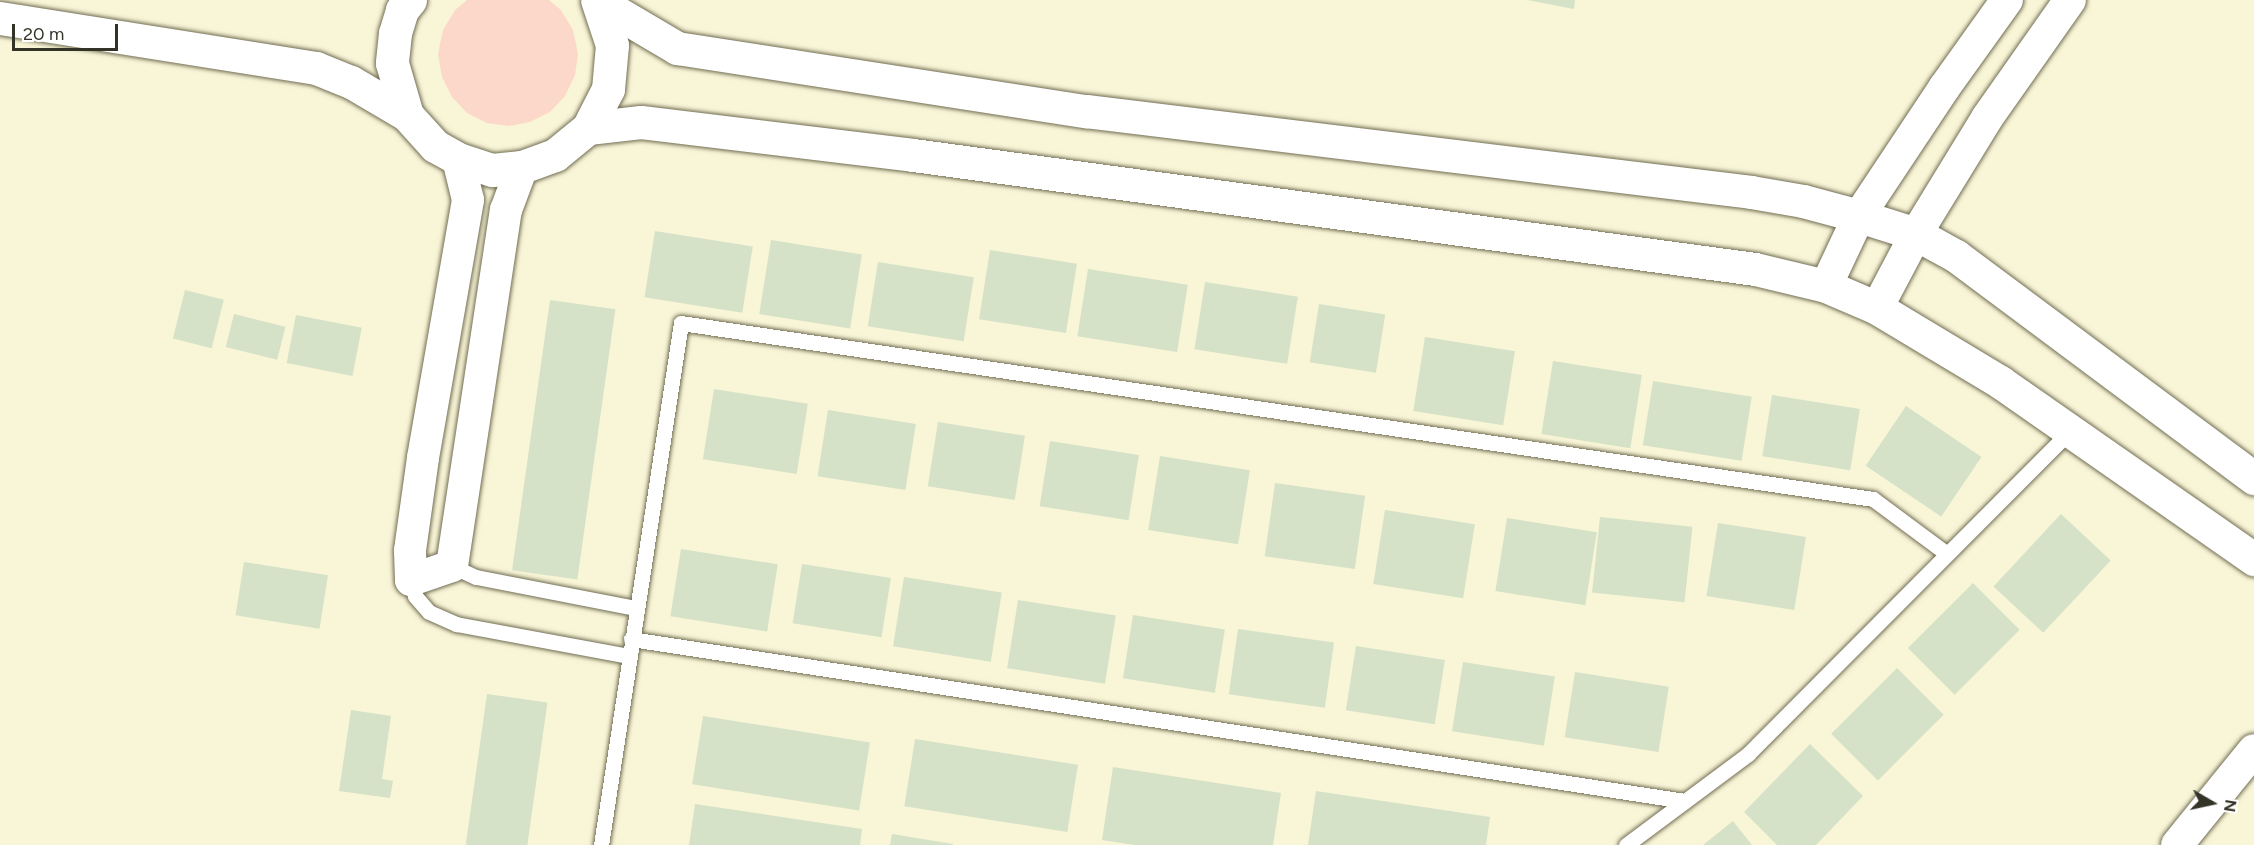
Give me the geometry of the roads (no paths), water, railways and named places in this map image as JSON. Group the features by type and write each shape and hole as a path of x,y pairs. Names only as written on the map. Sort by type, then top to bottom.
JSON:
{"street":[{"path":"407,115 392,63 402,10 410,0"},
{"path":"1826,286 1858,216 1944,88 2007,0"},
{"path":"1877,308 1916,234 1987,118 2070,0"},
{"path":"0,18 316,68 351,82 407,115 435,146 458,159 492,170 522,167 555,155 588,128 608,89 612,45 598,1"},
{"path":"598,1 677,48 1086,111 1751,192 1803,201 1858,216 1916,234 1956,256 2254,478"},
{"path":"588,128 641,122 925,156 1755,269 1826,286 1877,308 2000,382 2254,559"},
{"path":"458,159 468,200 422,469 410,551 411,580 452,566 506,210 522,167"},
{"path":"2177,845 2254,750"}],"lane":[{"path":"601,845 628,656 681,323 1872,499 1947,554"},
{"path":"1626,845 1748,754 2070,431"},
{"path":"452,566 476,577 636,608"},
{"path":"411,580 415,596 429,612 456,624 628,656"},
{"path":"631,639 1685,801"}]}
